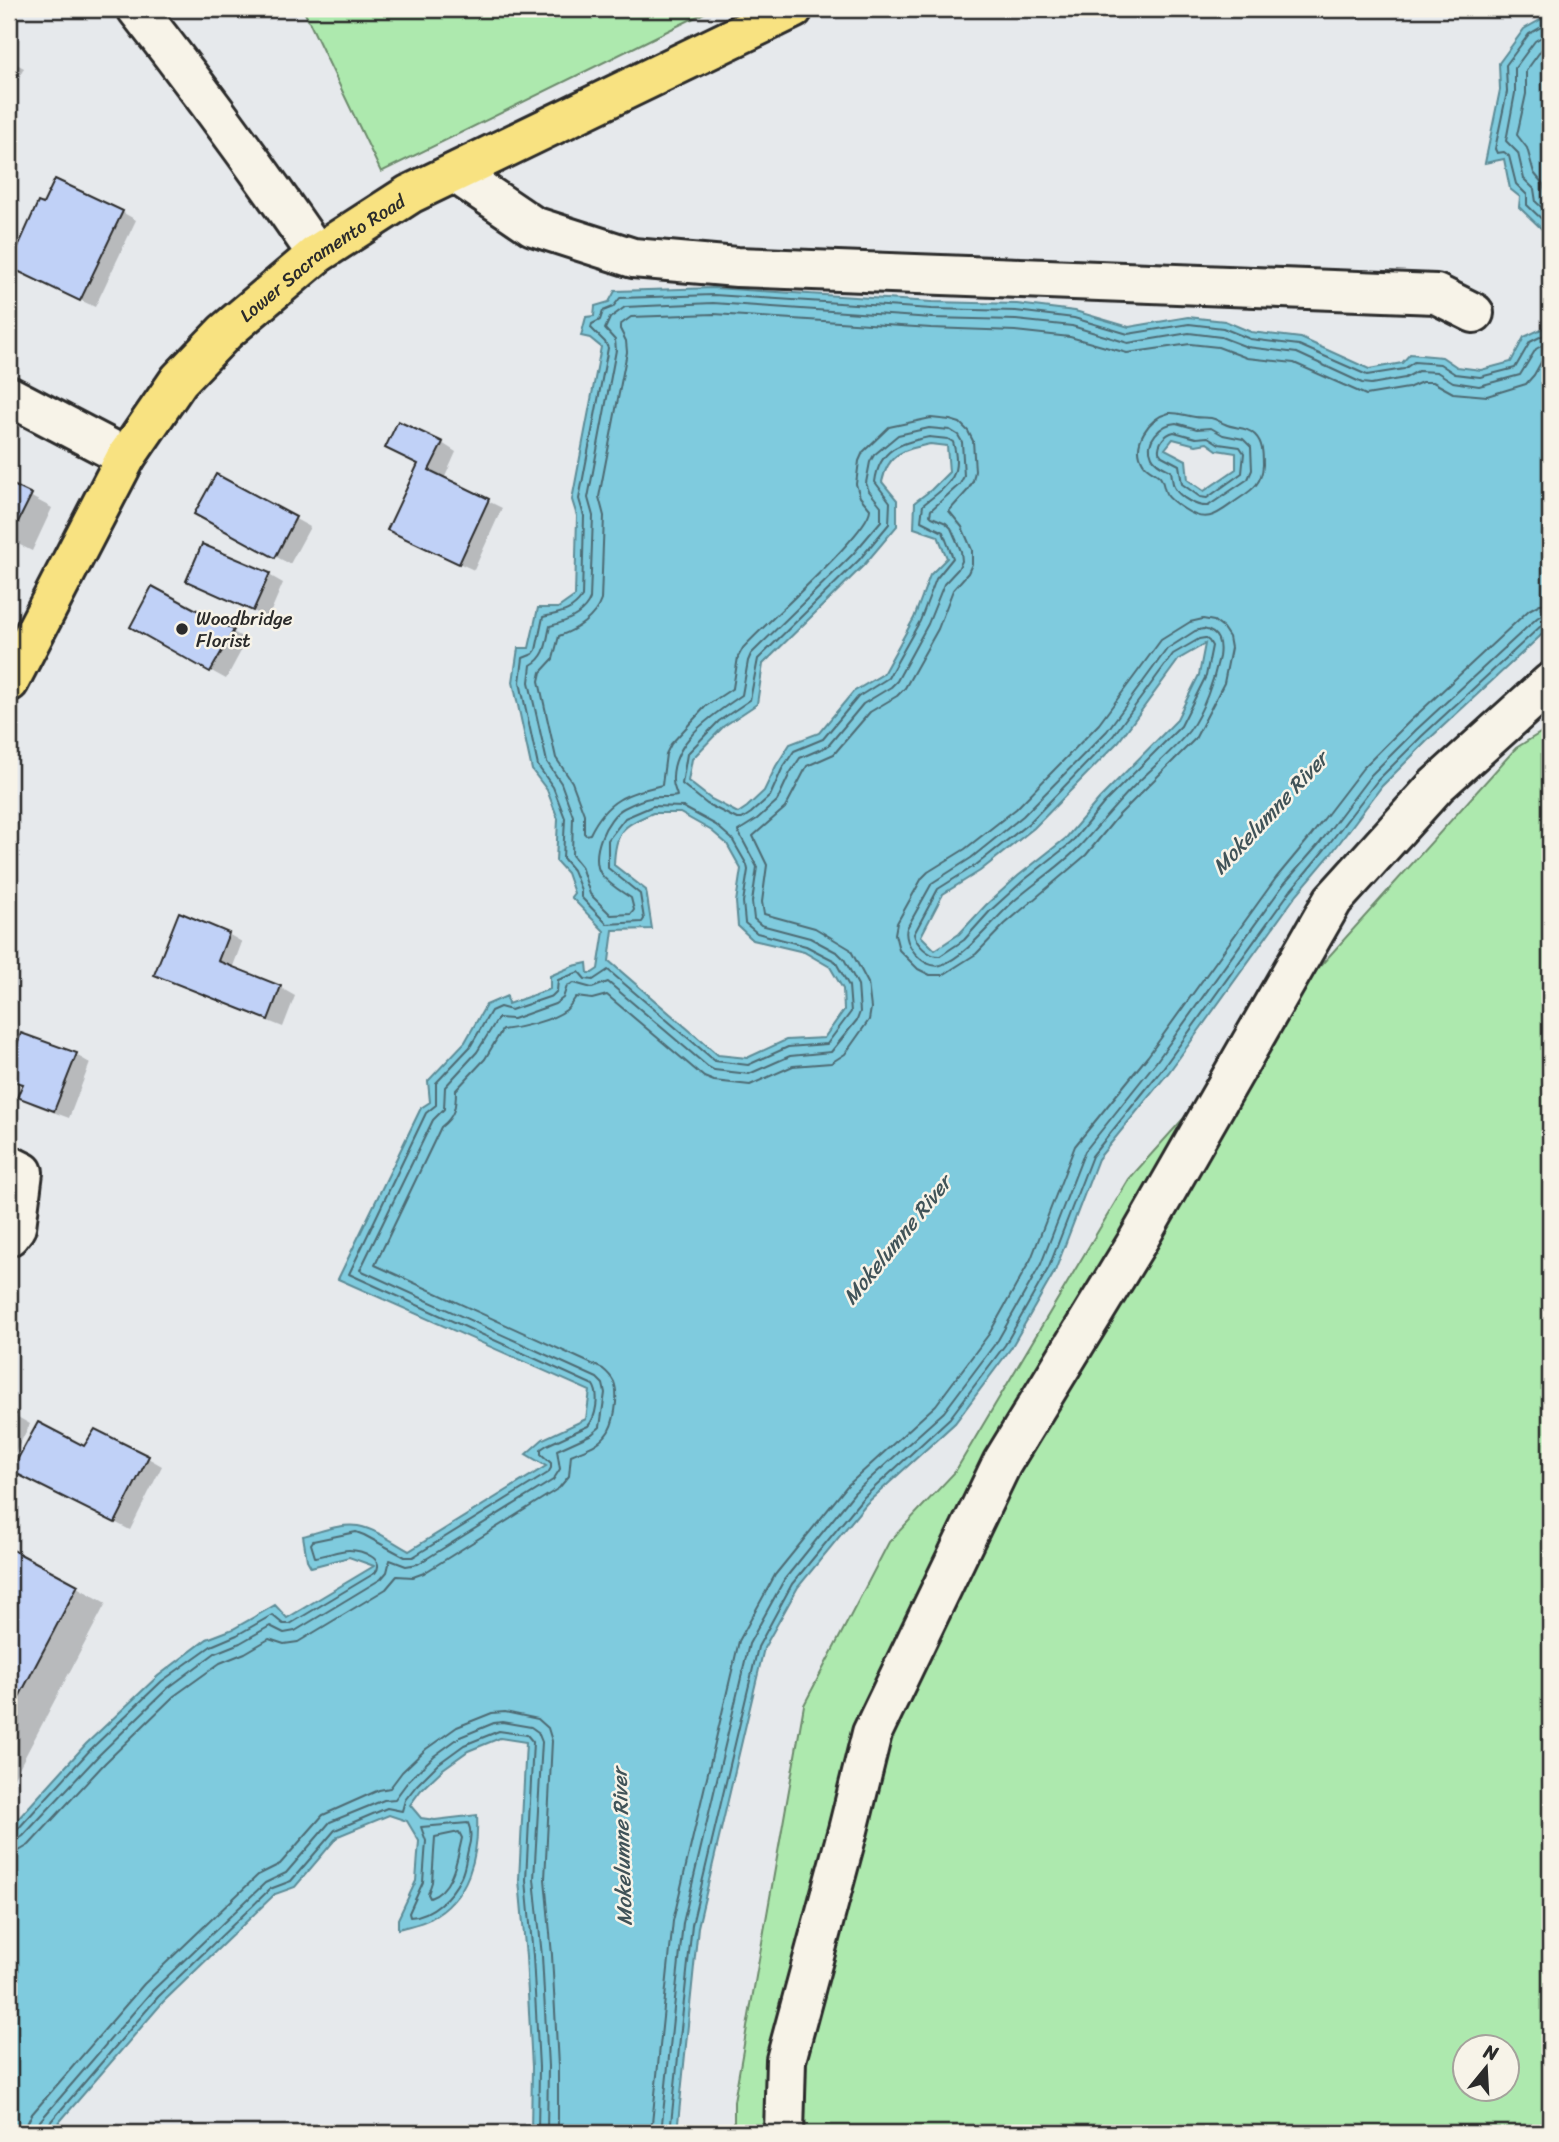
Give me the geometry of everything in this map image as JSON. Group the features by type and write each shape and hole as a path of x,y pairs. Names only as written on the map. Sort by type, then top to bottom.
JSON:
{"main road":[{"name":"Lower Sacramento Road","path":"9,682 126,457 179,380 225,332 317,254 410,194 793,9"}],"street":[{"path":"137,9 225,123 317,254"},
{"path":"455,173 533,226 633,258 751,267 1436,294 1474,313"},
{"path":"9,396 126,457"},
{"path":"784,2133 786,2060 872,1733 1002,1463 1137,1242 1333,900 1437,785 1550,683"},
{"path":"9,1165 23,1172 16,1227 9,1236"}],"green space":[{"path":"303,9 712,9 381,172"},
{"path":"1550,727 1550,2133 734,2133 734,2101 804,1705 889,1542 955,1472 1129,1179 1516,748"}],"water":[{"path":"1550,12 1550,237 1519,207 1520,197 1510,189 1504,159 1485,163 1500,90 1499,63 1524,29"},
{"name":"Mokelumne River","path":"714,288 932,302 1017,304 1075,311 1129,327 1188,317 1225,321 1251,332 1301,338 1369,369 1402,363 1410,354 1442,357 1457,367 1481,370 1511,362 1524,337 1550,325 1550,627 1382,786 1297,894 1169,1072 1098,1159 1055,1271 1011,1348 955,1423 866,1504 798,1587 764,1648 698,1927 677,2133 531,2133 532,2067 519,1880 526,1742 500,1738 468,1751 443,1769 410,1805 421,1818 435,1820 477,1815 476,1845 469,1874 463,1888 443,1910 426,1921 398,1929 398,1919 416,1881 419,1841 407,1821 389,1815 338,1836 295,1887 275,1894 163,2002 50,2133 9,2133 9,1829 86,1744 158,1676 207,1639 233,1629 275,1605 287,1618 374,1566 349,1557 311,1567 307,1560 303,1536 351,1525 378,1533 409,1551 546,1466 526,1454 543,1439 586,1419 590,1391 338,1279 421,1108 430,1102 428,1081 465,1042 486,1005 507,996 508,1004 550,989 550,976 573,966 587,963 588,973 598,969 604,931 571,897 574,893 567,873 556,861 558,819 547,790 532,770 513,682 518,648 529,648 538,608 558,608 575,596 577,516 572,500 601,347 590,338 581,336 586,317 594,316 595,306 609,302 615,291","holes":["1173,439 1196,445 1207,443 1217,450 1236,453 1236,469 1204,491 1188,480 1186,460 1165,449","930,444 947,446 949,472 915,502 914,528 938,536 947,558 930,575 914,618 883,674 853,692 819,733 790,744 764,791 738,813 711,799 688,781 692,759 724,726 757,704 763,664 864,565 897,526 897,500 882,482 888,465 898,454","1205,644 1199,675 1176,721 1099,799 1066,838 1018,876 959,934 935,950 921,936 943,894 980,871 1034,828 1119,741 1179,659","653,813 680,813 712,831 727,844 741,869 736,902 738,926 753,940 804,952 830,967 843,989 844,1010 824,1038 786,1040 747,1058 718,1055 609,961 613,930 652,929 646,890 614,865 616,844 622,831"]}],"building":[{"path":"55,179 123,211 80,301 9,267 38,202 43,204"},
{"path":"398,421 443,442 429,470 489,499 459,564 387,530 418,464 385,448"},
{"path":"216,474 296,517 275,558 194,514"},
{"path":"9,483 32,494 9,540"},
{"path":"202,544 270,573 253,611 186,581"},
{"name":"Woodbridge Florist","path":"152,586 234,630 210,672 130,627"},
{"path":"179,912 229,933 218,961 281,986 268,1020 154,975"},
{"path":"21,1033 77,1053 54,1111 17,1097 23,1084 9,1080 9,1067"},
{"path":"9,1410 16,1414 9,1429"},
{"path":"38,1422 84,1446 95,1429 149,1456 115,1523 11,1471"},
{"path":"9,1548 78,1585 9,1716"}],"place":[{"name":"Woodbridge Florist","path":"182,629"}]}
